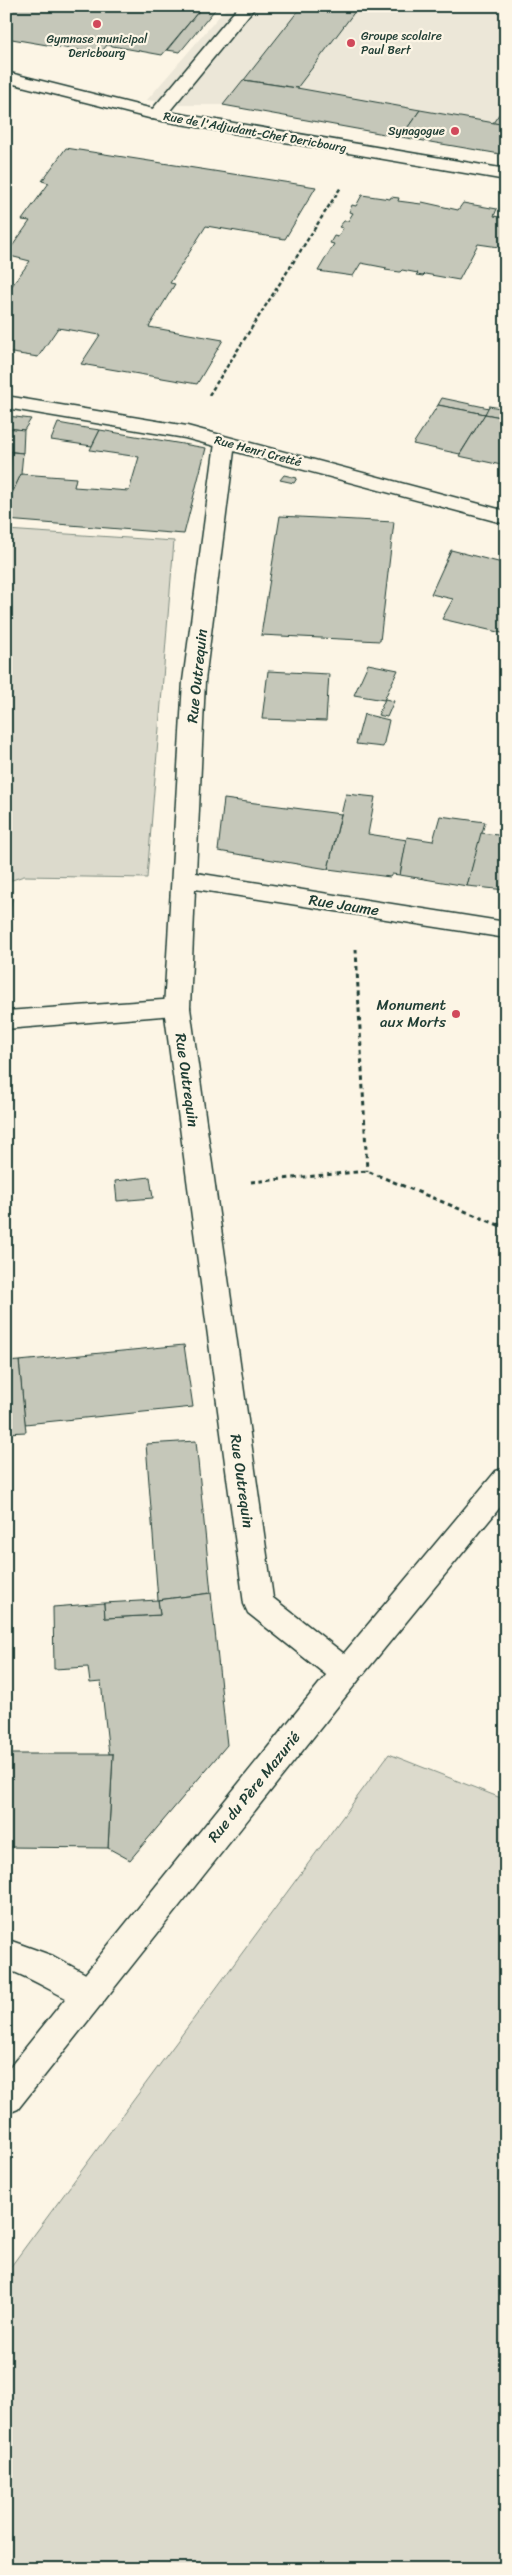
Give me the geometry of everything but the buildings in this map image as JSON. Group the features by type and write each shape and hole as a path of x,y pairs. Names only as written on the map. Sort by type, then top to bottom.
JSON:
{"street":[{"path":"158,115 248,6"},
{"name":"Rue de l'Adjudant-Chef Dericbourg","path":"6,77 158,115 506,175"},
{"name":"Rue Henri Cretté","path":"6,402 187,432 506,518"},
{"name":"Rue Outrequin","path":"225,443 194,681 182,879 177,1008 259,1604 346,1673"},
{"name":"Rue Jaume","path":"182,879 506,930"},
{"path":"6,1020 177,1008"},
{"name":"Rue du Père Mazurié","path":"6,2098 346,1673 506,1479"},
{"path":"6,1954 41,1966 90,1994"}],"path":[{"path":"187,432 364,151"},
{"path":"354,906 367,1170"},
{"path":"201,1187 367,1170 506,1228"}],"shaded area":[{"name":"Groupe scolaire Paul Bert","path":"228,6 506,6 506,125 223,105 179,105 147,100"},
{"path":"6,530 174,541 147,878 24,876 6,882"},
{"path":"389,1754 506,1800 506,2569 6,2569 6,2273"}],"place":[{"name":"Gymnase municipal Dericbourg","path":"97,24"},
{"name":"Groupe scolaire Paul Bert","path":"351,43"},
{"name":"Synagogue","path":"455,131"},
{"name":"Monument aux Morts","path":"456,1014"}]}
